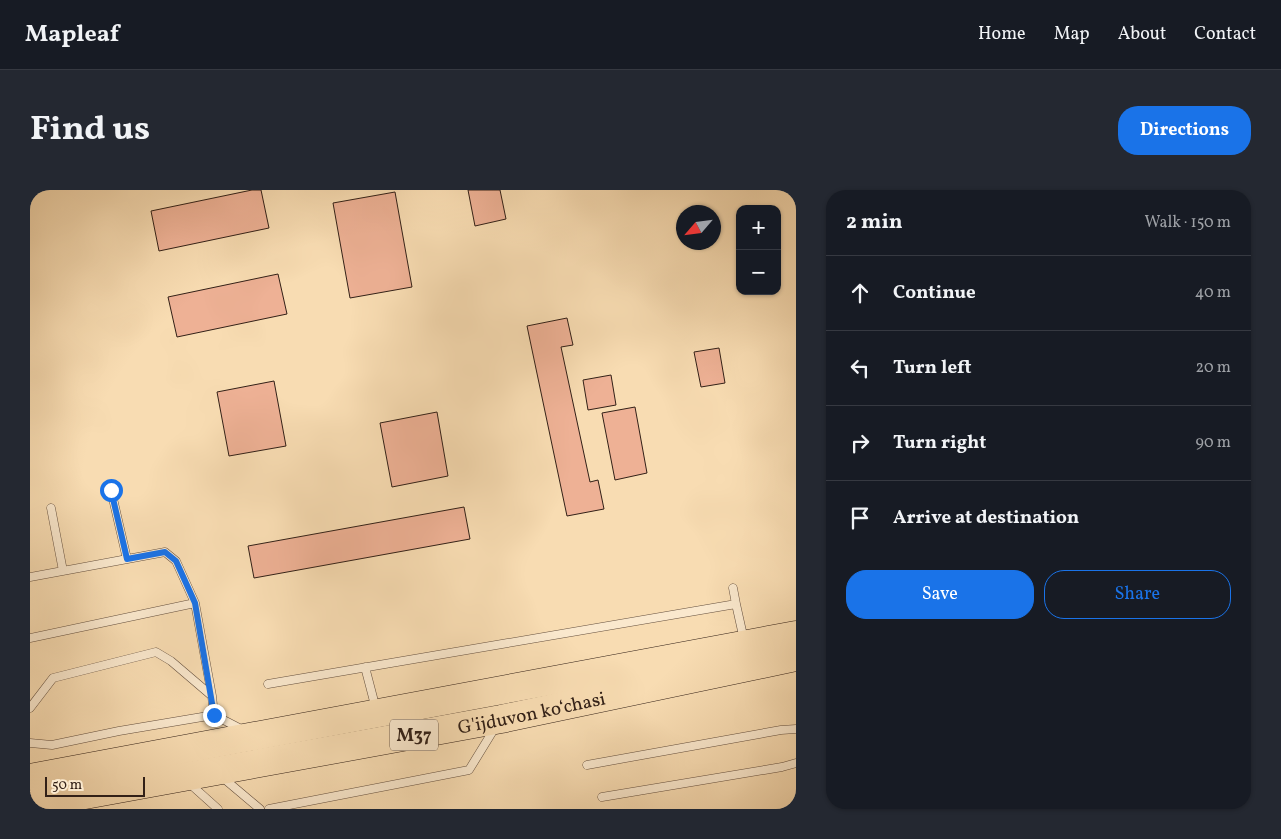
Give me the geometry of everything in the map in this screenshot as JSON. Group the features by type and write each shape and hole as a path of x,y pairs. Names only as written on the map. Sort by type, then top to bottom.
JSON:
{"highway":[{"name":"G'ijduvon ko‘chasi","path":"30,778 796,635"},
{"name":"G'ijduvon ko‘chasi","path":"30,805 501,718 796,657"}],"lane":[{"path":"111,490 127,559"},
{"path":"51,508 63,571"},
{"path":"30,577 165,552 176,561 195,603 214,715"},
{"path":"733,588 745,644"},
{"path":"30,638 195,603"},
{"path":"268,684 736,604"},
{"path":"30,708 52,678 156,652 171,661 212,696"},
{"path":"365,667 377,713"},
{"path":"30,743 52,745 119,730 214,715 256,736"},
{"path":"269,809 469,770 501,718"},
{"path":"587,765 781,730 796,729"},
{"path":"602,797 782,767 796,762"},
{"path":"214,771 260,809"},
{"path":"182,776 218,809"}],"building":[{"path":"252,190 261,190 269,228 159,251 151,211"},
{"path":"468,190 500,190 506,219 475,226"},
{"path":"395,192 412,287 350,298 333,203"},
{"path":"278,274 287,314 177,337 168,297"},
{"path":"567,318 573,345 561,347 590,482 598,480 604,509 567,516 527,326"},
{"path":"719,348 725,383 701,387 694,352"},
{"path":"611,375 616,405 588,410 583,380"},
{"path":"274,381 286,446 229,456 217,392"},
{"path":"635,407 647,473 615,480 602,413"},
{"path":"437,412 448,476 392,487 380,423"},
{"path":"464,507 470,539 254,578 248,546"}],"route":[{"path":"111,490 127,559 165,552 176,561 182,572 195,603 214,715"}]}
